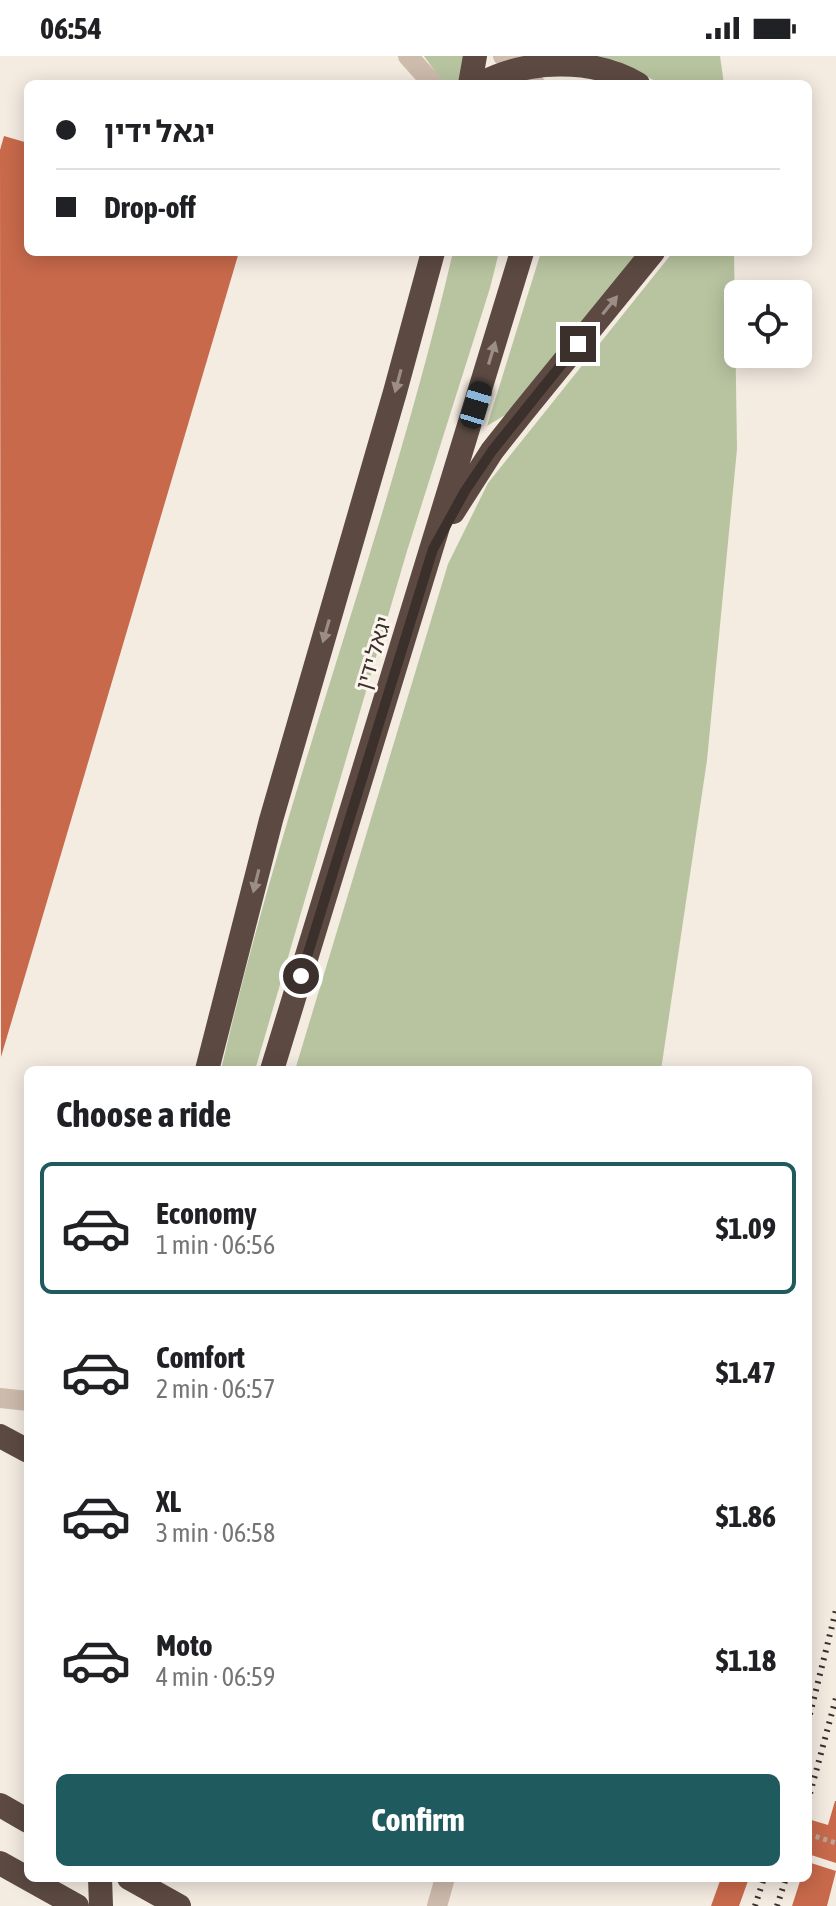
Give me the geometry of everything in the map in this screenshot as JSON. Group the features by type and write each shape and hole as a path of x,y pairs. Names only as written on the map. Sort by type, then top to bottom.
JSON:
{"highway":[{"path":"471,80 475,56"},
{"path":"491,80 520,69 561,68 613,73 629,80"},
{"path":"208,1066 271,820 432,256"},
{"name":"יגאל ידין","path":"273,1066 521,256"},
{"path":"433,549 465,491 492,451 650,256"},
{"path":"0,1435 24,1449"},
{"path":"0,1805 24,1819"},
{"path":"0,1863 24,1876"},
{"path":"34,1882 77,1906"},
{"path":"100,1882 101,1906"},
{"path":"136,1882 179,1906"},
{"path":"148,1882 149,1906"}],"street":[{"path":"408,56 429,80"},
{"path":"0,1398 24,1401"},
{"path":"0,1435 24,1439"},
{"path":"437,1906 444,1882"}],"path":[{"path":"812,1835 836,1841"}],"green space":[{"path":"424,56 466,56 462,80 441,80"},
{"path":"598,56 720,56 723,80 653,80 617,61"},
{"path":"452,256 498,256 407,551 256,1066 222,1066 275,865 427,355"},
{"path":"540,256 637,256 510,412 487,426"},
{"path":"670,256 734,256 734,280 724,280 724,368 736,368 737,449 707,760 662,1066 296,1066 448,564 488,483"}],"building":[{"path":"4,136 24,142 24,256 238,256 1,1057 0,150"},
{"path":"836,1801 836,1863 812,1855 812,1820 828,1825"},
{"path":"812,1863 836,1871 827,1906 792,1906 800,1882 812,1882"},
{"path":"720,1882 748,1882 739,1906 711,1906"}],"railway":[{"path":"812,1706 836,1610"},
{"path":"812,1786 836,1698"},
{"path":"755,1906 763,1882"},
{"path":"777,1906 785,1882"}],"route":[{"path":"301,976 433,549 465,491 492,451 578,344"}]}
